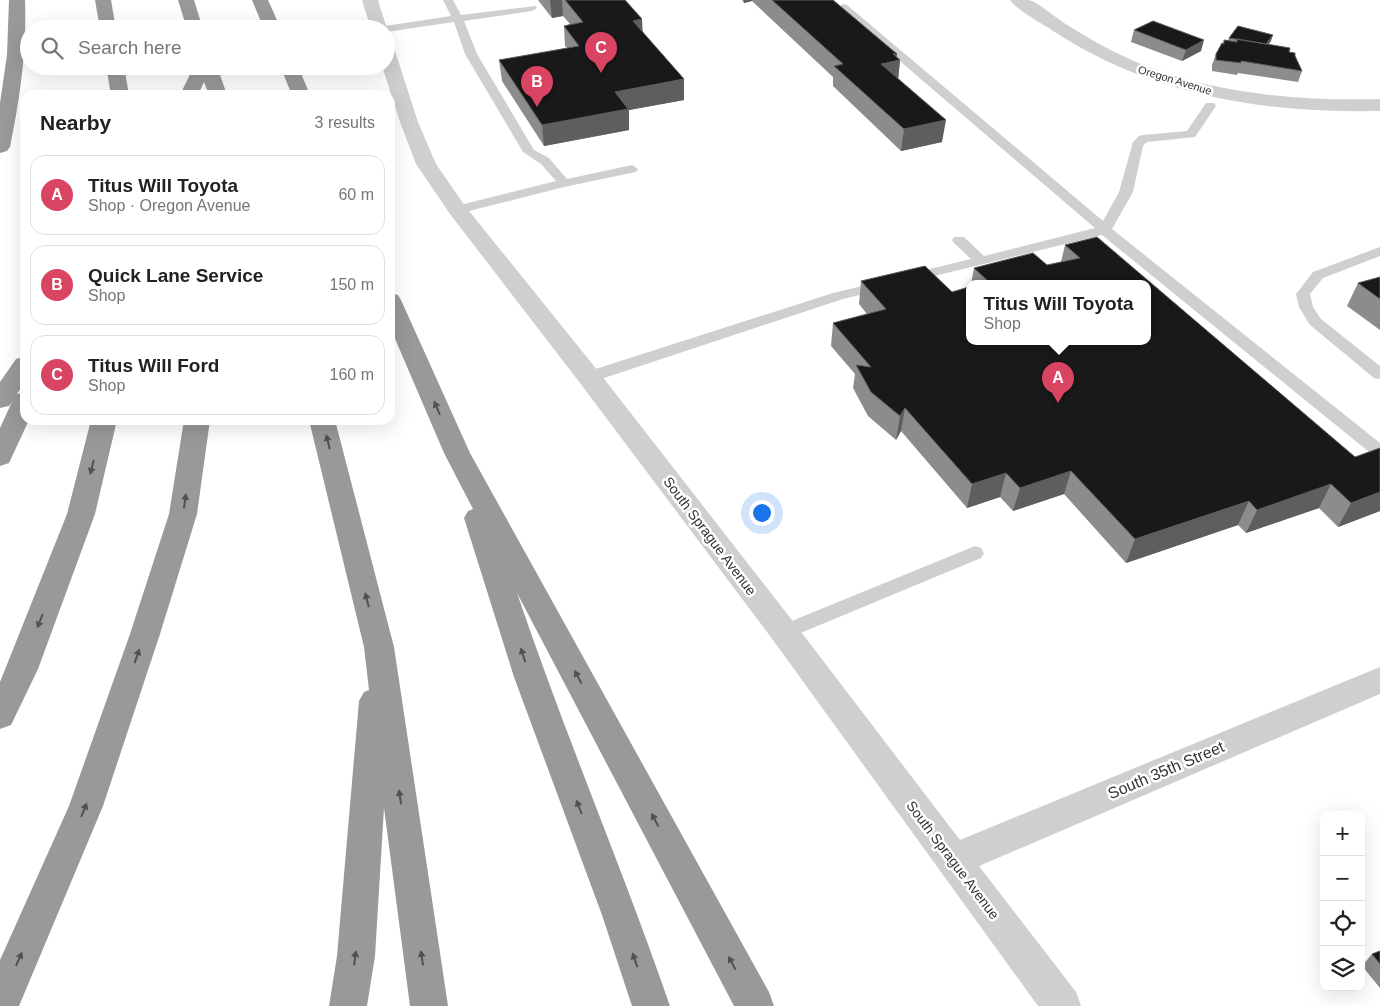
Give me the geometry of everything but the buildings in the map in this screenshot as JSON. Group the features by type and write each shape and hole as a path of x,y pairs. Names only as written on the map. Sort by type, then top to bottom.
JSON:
{"highway":[{"path":"0,147 8,110 14,66 17,0"},
{"path":"103,0 106,20"},
{"path":"186,0 192,20"},
{"path":"260,0 269,20"},
{"path":"282,9 284,20"},
{"path":"0,40 14,66"},
{"path":"117,75 119,90"},
{"path":"191,90 199,75"},
{"path":"211,75 216,90"},
{"path":"293,75 301,90"},
{"path":"298,75 302,90"},
{"path":"395,312 456,453 530,677 620,916 651,1006"},
{"path":"0,400 20,371"},
{"path":"0,457 20,411"},
{"path":"0,716 22,670 81,514 103,425"},
{"path":"0,1004 86,806 145,634 183,514 196,425"},
{"path":"323,425 379,647 429,1006"},
{"path":"456,453 755,1006"},
{"path":"348,1006 356,956 379,647"}],"street":[{"path":"370,0 376,20"},
{"name":"Oregon Avenue","path":"1018,0 1068,34 1096,50 1131,66 1182,84 1209,91 1244,96 1325,104 1380,105"},
{"name":"South Sprague Avenue","path":"393,75 408,122 426,164 457,210 589,377 784,632 1062,1006"},
{"name":"South 35th Street","path":"953,860 1380,680"}],"lane":[{"path":"448,0 458,18 471,54 529,152 545,161 564,183"},
{"path":"843,7 1106,230 1380,452"},
{"path":"395,27 532,8"},
{"path":"589,377 838,296 1106,230 1126,192 1137,145 1143,139 1191,134 1210,106"},
{"path":"457,210 564,183 632,169"},
{"path":"959,240 981,261"},
{"path":"1380,251 1318,274 1303,294 1306,307 1316,322 1380,374"},
{"path":"784,632 975,553"}],"place":[{"name":"Titus Will Ford","path":"601,73"},
{"name":"Quick Lane Service","path":"537,107"},
{"name":"Titus Will Toyota","path":"1058,403"}]}
